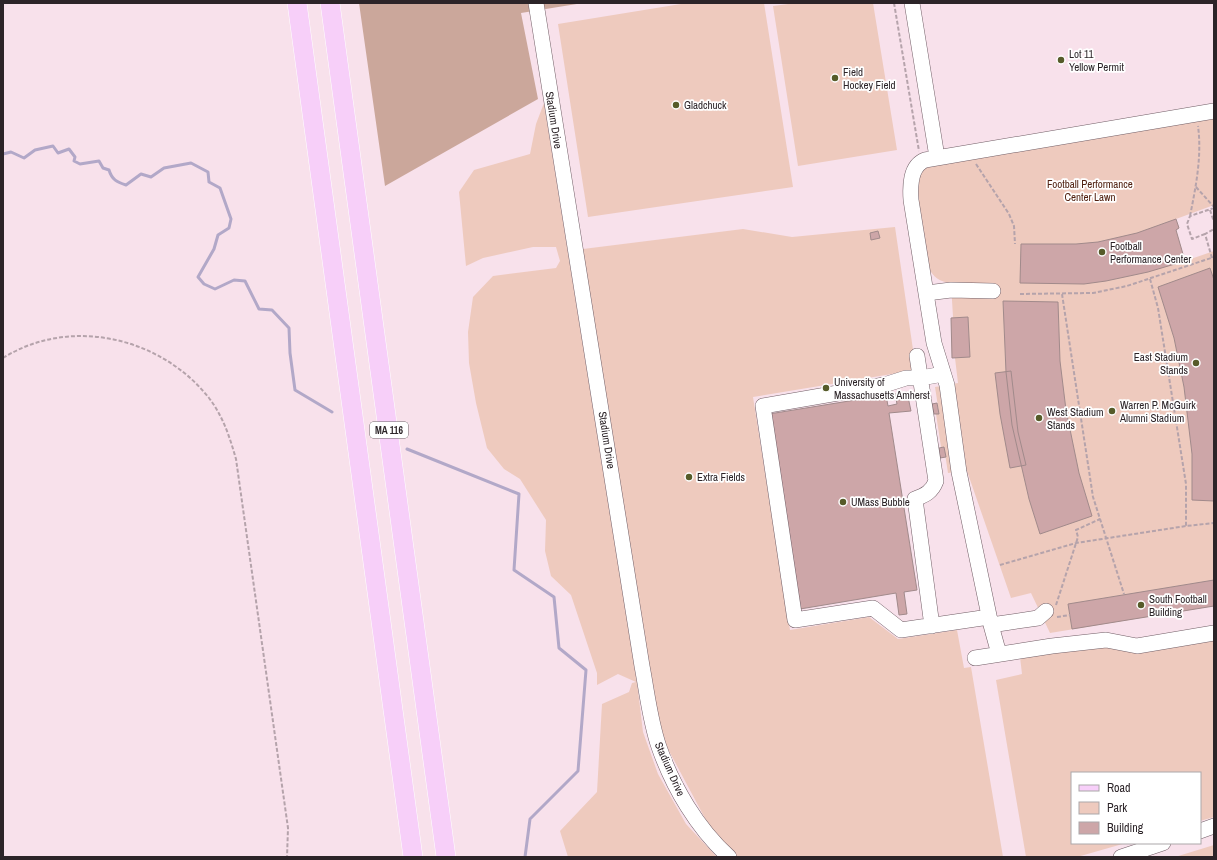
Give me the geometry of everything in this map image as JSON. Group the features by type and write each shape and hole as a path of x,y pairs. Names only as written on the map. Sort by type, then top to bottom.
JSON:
{"main road":[{"name":"MA 116","path":"297,3 413,857"},
{"name":"MA 116","path":"330,3 446,857"}],"street":[{"name":"Stadium Drive","path":"536,3 652,721 666,764 683,798 710,838 729,857"},
{"path":"912,3 937,158"},
{"path":"999,654 990,621 959,472 947,385 934,343 912,208 910,188 913,172 921,162 937,158 1214,111"},
{"path":"927,293 951,290 993,291"},
{"path":"917,356 936,481 934,489 915,500 932,626"},
{"path":"943,374 921,378 906,378 884,385 763,406 796,620 873,608 901,630 932,626 1038,618 1053,610"},
{"path":"975,658 1052,646 1106,640 1137,646 1214,633"},
{"path":"1201,831 1214,826"},
{"path":"1121,857 1160,844"}],"path":[{"path":"894,3 921,162"},
{"path":"1197,114 1200,149 1196,186 1187,224 1192,239 1206,234 1214,229"},
{"path":"970,152 980,172 1009,214 1014,226 1015,244"},
{"path":"1190,216 1214,208 1196,186"},
{"path":"1210,210 1214,222"},
{"path":"1020,294 1093,293 1127,286 1150,279 1213,257 1206,234"},
{"path":"1150,279 1158,308 1186,484 1186,526"},
{"path":"1062,294 1093,497 1124,594"},
{"path":"3,358 30,344 52,339 74,336 96,336 118,340 139,346 160,355 178,368 195,382 209,399 221,418 230,438 236,459 288,828 287,857"},
{"path":"1070,615 1057,617 1053,610 1078,537 1076,530 1100,519"},
{"path":"1000,565 1076,543 1214,523"}],"green space":[{"name":"Gladchuck","path":"687,3 764,3 793,187 588,217 558,24"},
{"name":"Field Hockey Field","path":"796,3 873,3 897,150 798,166 773,6"},
{"path":"544,103 637,682 643,732 658,774 686,824 717,857 568,857 560,831 597,792 602,704 629,692 632,683 636,682 618,674 597,685 597,673 571,595 551,576 545,551 546,520 520,479 504,469 487,448 476,403 469,363 468,332 473,297 493,276 556,268 560,261 556,247 533,247 483,258 466,266 459,192 474,170 530,154 536,124"},
{"name":"Football Performance Center Lawn","path":"1214,117 1214,205 1176,219 1179,228 1176,230 1185,261 1214,251 1214,606 1050,633 1031,593 1011,598 967,471 948,473 944,447 941,447 936,414 939,413 935,387 958,383 955,358 952,358 951,318 953,317 951,283 937,278 932,274 928,267 917,200 919,175 926,166"},
{"name":"Extra Fields","path":"895,227 916,370 753,397 790,630 869,617 898,639 957,630 964,668 971,667 1003,857 735,857 723,852 653,721 575,250 743,229 792,237"},
{"path":"1214,638 1214,817 1201,821 1201,772 1071,772 1071,844 1122,844 1077,857 1026,857 996,680 1022,674 1020,657 1075,647"},
{"path":"1214,845 1214,857 1175,857"}],"shaded area":[{"path":"359,3 583,3 521,13 538,99 385,186"}],"building":[{"name":"Football Performance Center","path":"1176,219 1179,228 1176,230 1185,261 1148,272 1084,284 1020,283 1021,244 1076,244 1098,242 1137,233"},
{"path":"878,231 880,238 871,240 870,233"},
{"name":"East Stadium Stands","path":"1210,268 1214,280 1214,501 1192,500 1192,454 1184,387 1174,338 1158,287"},
{"name":"West Stadium Stands","path":"1003,301 1058,302 1060,361 1066,410 1079,473 1092,516 1040,534 1029,499 1012,425 1006,372"},
{"path":"968,317 970,357 952,358 951,318"},
{"path":"1011,371 1018,432 1026,465 1010,468 1000,414 995,373"},
{"name":"UMass Bubble","path":"907,392 911,411 889,413 917,590 904,592 907,614 899,615 896,593 800,609 769,414 886,395 888,406 897,404 895,394"},
{"path":"937,403 939,414 934,414 932,404"},
{"path":"944,447 946,457 940,458 939,448"},
{"name":"South Football Building","path":"1214,580 1214,606 1072,629 1068,604"}],"waterway":[{"path":"3,154 11,152 24,158 35,150 53,146 58,153 69,149 75,157 74,161 80,164 99,161 103,168 109,170 115,180 126,185 141,174 151,177 164,168 191,163 208,172 209,182 220,188 231,219 229,228 218,235 214,249 198,277 204,284 215,289 234,280 245,281 259,309 272,310 289,328 290,353 295,390 332,412"},
{"path":"407,449 519,494 514,570 554,597 559,648 586,670 578,771 530,819 525,857"}],"place":[{"name":"Lot 11 Yellow Permit","path":"1061,60"},
{"name":"Field Hockey Field","path":"835,78"},
{"name":"Gladchuck","path":"676,105"},
{"name":"Football Performance Center","path":"1102,252"},
{"name":"East Stadium Stands","path":"1196,363"},
{"name":"University of Massachusetts Amherst","path":"826,388"},
{"name":"Warren P. McGuirk Alumni Stadium","path":"1112,411"},
{"name":"West Stadium Stands","path":"1039,418"},
{"name":"Extra Fields","path":"689,477"},
{"name":"UMass Bubble","path":"843,502"},
{"name":"South Football Building","path":"1141,605"}]}
